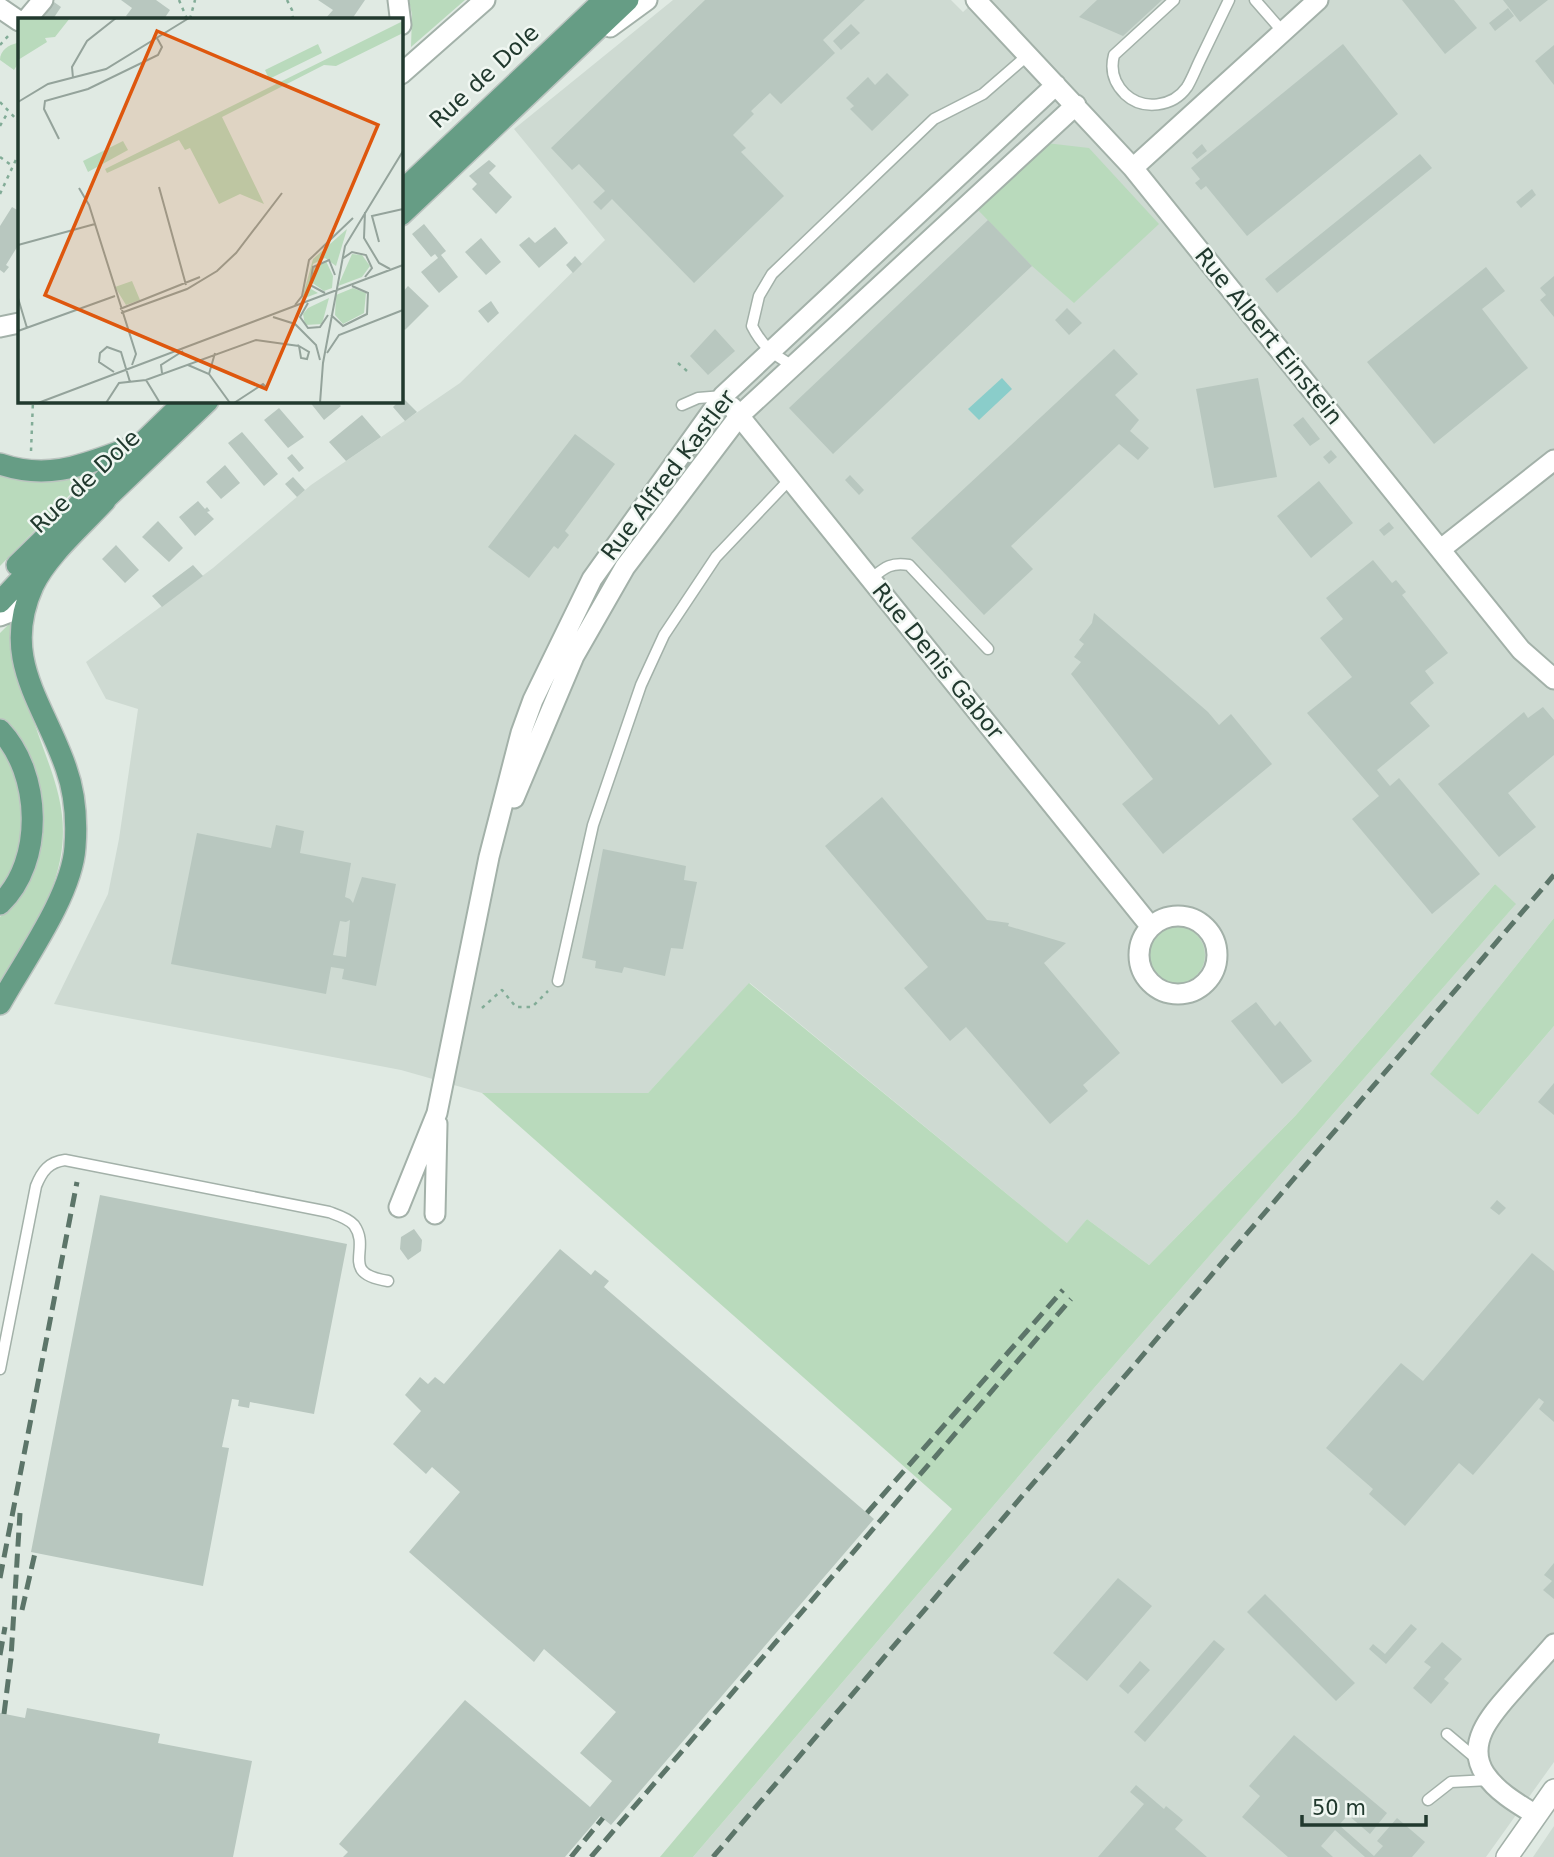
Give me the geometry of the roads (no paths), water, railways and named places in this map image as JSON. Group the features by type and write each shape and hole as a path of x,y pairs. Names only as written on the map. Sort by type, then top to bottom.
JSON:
{"main road":[{"name":"Rue de Dole","path":"402,214 628,0"},
{"name":"Rue de Dole","path":"402,191 598,4"},
{"name":"Rue de Dole","path":"0,581 184,402"},
{"name":"Rue de Dole","path":"0,602 50,549 207,402"},
{"path":"0,464 28,471 50,472 71,468 140,444"},
{"path":"0,1004 62,895 71,872 75,850 76,824 71,784 56,740 23,663 21,643 26,606 34,584 46,566 105,500"},
{"path":"0,730 18,753 24,769 31,822 30,841 23,870 14,888 0,904"}],"street":[{"path":"28,18 43,0"},
{"path":"398,0 400,18"},
{"path":"402,73 485,0"},
{"name":"Rue de Dole","path":"566,58 648,0"},
{"name":"Rue Albert Einstein","path":"976,0 1133,168 1521,650 1554,679"},
{"path":"1133,168 1318,0"},
{"path":"0,8 18,20"},
{"name":"Rue Alfred Kastler","path":"435,1214 437,1113 489,857 521,733 533,700 592,579 723,396 1056,85"},
{"name":"Rue Alfred Kastler","path":"489,857 574,656 625,568 740,415 1076,105"},
{"path":"0,327 18,323"},
{"name":"Rue Denis Gabor","path":"723,396 1151,927"},
{"path":"1441,549 1554,460"},
{"path":"0,616 26,606"},
{"path":"1182,916 1203,926 1216,947 1212,974 1204,984 1192,992 1166,993 1144,976 1139,964 1139,951 1143,937 1151,927 1170,917 1182,916"},
{"name":"Rue Alfred Kastler","path":"399,1206 437,1113"},
{"path":"1536,1815 1489,1780 1479,1761 1480,1735 1489,1719 1554,1644"},
{"path":"1507,1857 1554,1790"}],"lane":[{"path":"1174,0 1114,55 1111,66 1113,77 1126,94 1140,104 1155,106 1186,89 1229,0"},
{"path":"1255,0 1283,32"},
{"path":"793,366 771,353 752,327 759,296 772,274 934,119 983,94 1028,55"},
{"path":"682,405 698,398 723,396"},
{"path":"558,981 593,825 641,685 664,635 716,557 791,478"},
{"path":"872,578 887,566 898,563 909,565 988,649"},
{"path":"0,1369 36,1186 47,1167 56,1161 65,1160 328,1212 346,1219 354,1226 363,1273 370,1278 388,1281"},
{"path":"1447,1734 1479,1761"},
{"path":"1428,1800 1451,1782 1489,1780"}],"water":[{"path":"1002,378 1012,389 979,420 968,409"}],"railway":[{"path":"713,1857 1554,875"},
{"path":"0,1578 77,1182"},
{"path":"867,1513 1063,1290"},
{"path":"591,1857 1071,1299"},
{"path":"4,1714 11,1658 20,1513"},
{"path":"22,1610 35,1553"},
{"path":"0,1655 5,1627"},
{"path":"571,1857 603,1818"}]}
